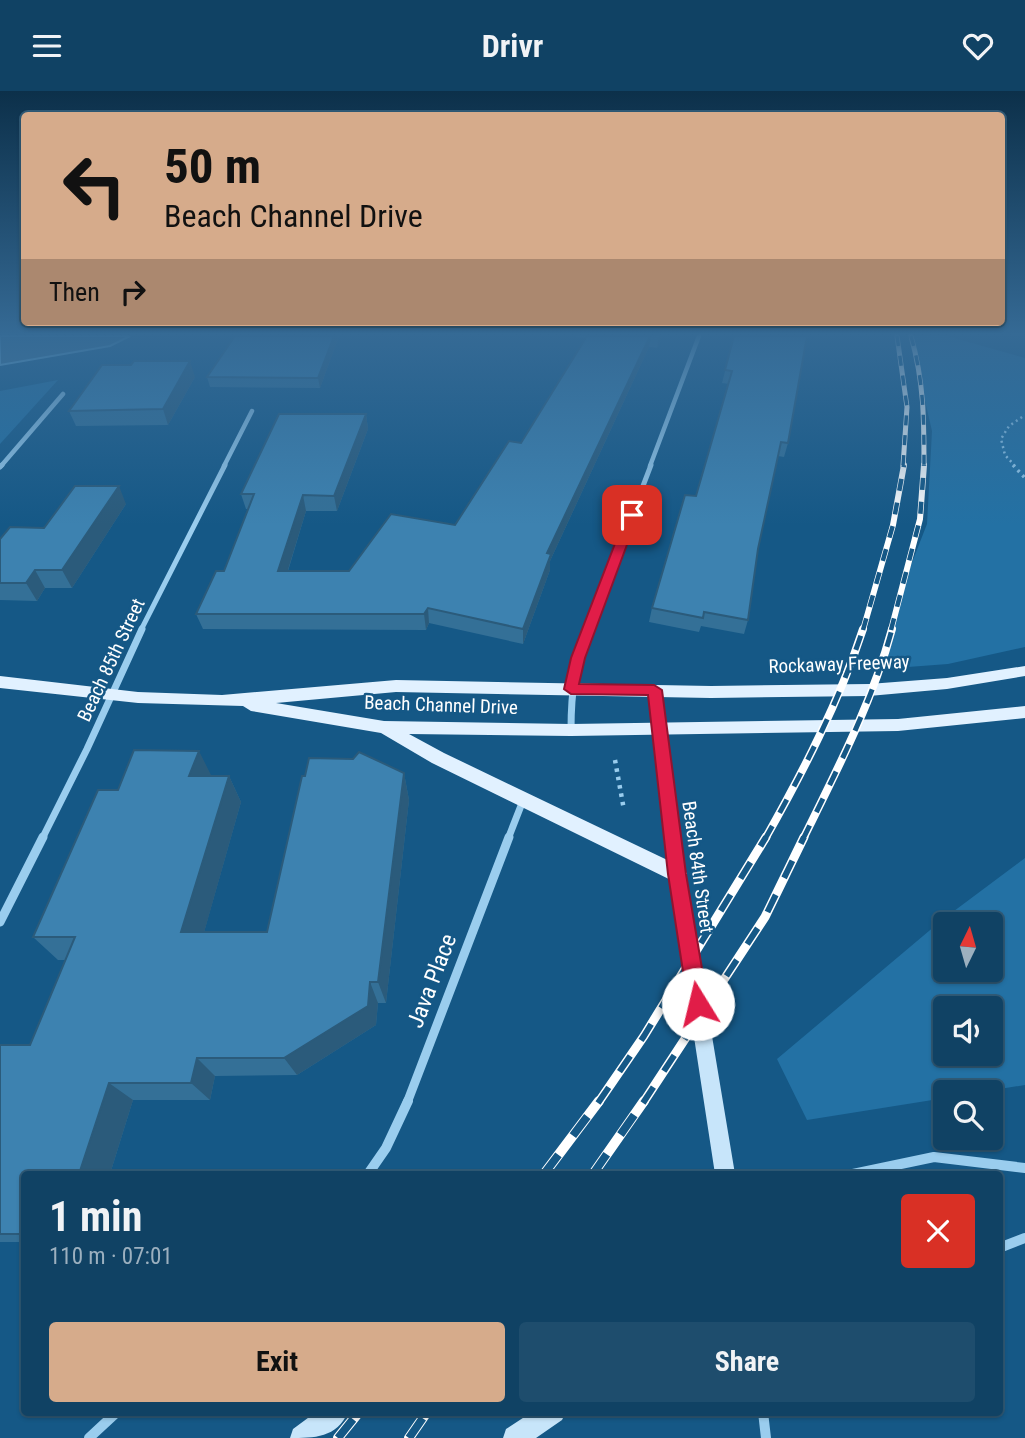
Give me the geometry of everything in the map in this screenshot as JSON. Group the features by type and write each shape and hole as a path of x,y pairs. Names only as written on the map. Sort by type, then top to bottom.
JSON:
{"main road":[{"name":"Rockaway Freeway","path":"654,690 850,689 958,681 1025,671"},
{"name":"Beach Channel Drive","path":"0,682 111,694 224,701 384,727 571,730 658,728"},
{"name":"Beach Channel Drive","path":"224,701 395,686 654,690"},
{"path":"658,728 898,725 1025,712"},
{"path":"384,727 438,758 524,797 677,874"}],"street":[{"path":"0,467 59,399"},
{"path":"571,730 571,689 578,658 675,399"},
{"name":"Beach 85th Street","path":"0,922 252,411"},
{"name":"Beach 84th Street","path":"654,690 677,874 725,1171"},
{"name":"Java Place","path":"370,1171 386,1148 411,1093 524,797"},
{"path":"867,1171 934,1157 1025,1168"},
{"path":"1003,1246 1025,1238"},
{"path":"89,1438 113,1416"},
{"path":"302,1438 330,1416"},
{"path":"515,1438 548,1416"},
{"path":"763,1416 766,1438"}],"path":[{"path":"1025,415 1009,426 1002,439 1005,455 1025,478"},
{"path":"615,759 625,818"}],"shaded area":[{"path":"0,399 41,399 0,444"},
{"path":"925,399 1025,399 1025,647 948,664 881,669 904,583 927,524 932,431"},
{"path":"1025,858 1025,1085 1003,1088 1003,1080 933,1080 933,1100 807,1120 777,1059 933,928 933,982 1003,982 1003,912 953,912"}],"building":[{"path":"78,399 169,399 163,409 69,411"},
{"path":"548,399 620,399 547,553 551,554 523,629 428,608 424,614 196,614 216,571 224,571 254,494 241,494 279,414 366,414 334,496 303,495 278,571 349,571 391,514 455,525 509,441 521,443"},
{"path":"724,399 796,399 788,443 781,442 758,549 748,620 704,612 703,618 652,608 685,495 696,496"},
{"path":"75,486 119,486 62,570 35,570 26,583 0,583 0,539 10,527 44,528"},
{"path":"134,750 199,751 189,776 229,776 181,932 267,932 302,776 305,776 309,758 353,759 359,752 404,773 378,982 370,982 368,1006 284,1058 197,1058 191,1083 109,1083 80,1171 21,1171 21,1234 0,1234 0,1045 30,1045 75,937 33,937 98,790 118,790"}],"railway":[{"path":"903,466 906,399"},
{"path":"922,399 924,465"},
{"path":"863,630 893,525 904,465"},
{"path":"891,630 920,519 924,465"},
{"path":"765,839 819,736 863,629"},
{"path":"803,839 864,710 892,629"},
{"path":"598,1103 644,1036 766,837"},
{"path":"643,1103 765,917 804,837"},
{"path":"546,1171 599,1101"},
{"path":"595,1171 644,1101"},
{"path":"338,1438 356,1416"},
{"path":"409,1438 424,1416"}],"route":[{"path":"632,515 578,658 571,689 654,690 677,874 698,1004"}]}
